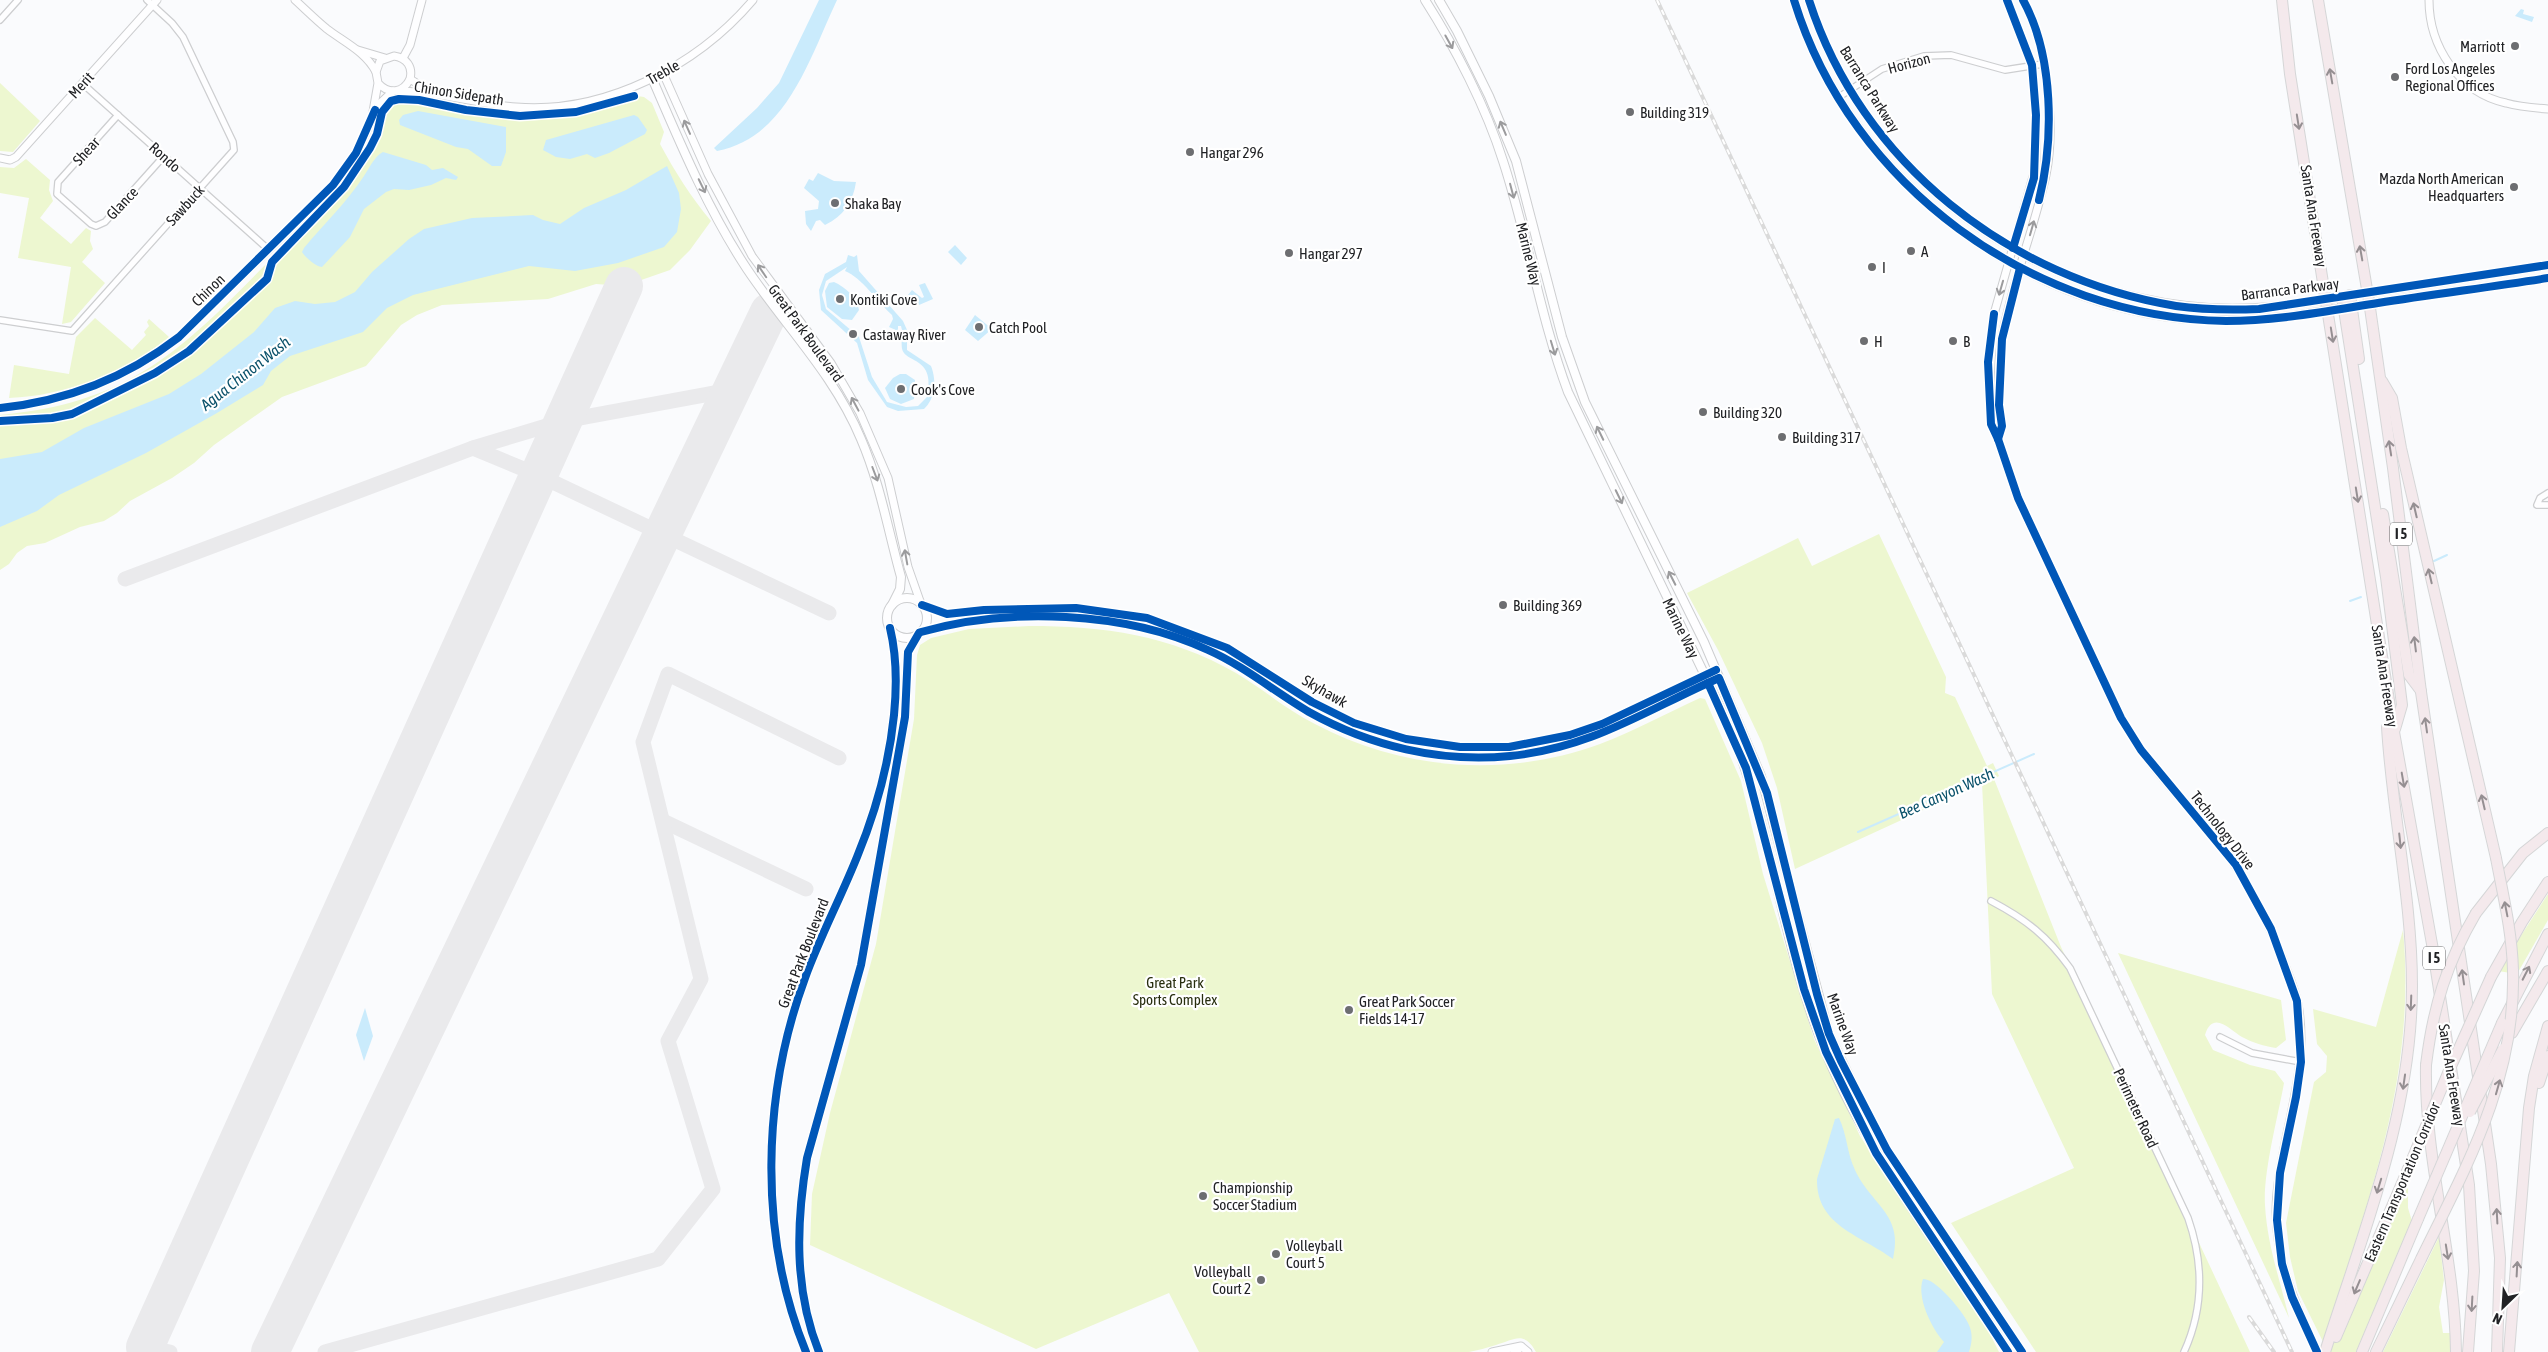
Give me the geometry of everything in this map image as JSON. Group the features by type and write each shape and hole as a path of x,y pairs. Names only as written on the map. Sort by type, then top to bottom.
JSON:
{"highway":[{"path":"2277,0 2290,74"},
{"name":"Santa Ana Freeway","path":"2282,0 2290,74 2394,732 2433,954 2469,1185 2474,1271 2468,1352"},
{"name":"Santa Ana Freeway","path":"2318,0 2369,301 2393,468 2421,692 2497,1207 2500,1303 2497,1352"},
{"path":"2346,296 2402,705 2394,732"},
{"path":"2376,1352 2482,1133 2497,1091 2507,1050 2513,994 2512,955 2508,917 2494,850 2400,448 2392,398 2379,376"},
{"path":"2362,405 2409,675 2421,692"},
{"path":"2325,1352 2342,1313 2393,1139 2409,1045 2411,956 2387,727 2390,706"},
{"path":"2456,1352 2452,1286 2426,1116 2426,1065 2434,1011 2446,972 2476,913 2523,853 2548,826"},
{"path":"2523,853 2548,833"},
{"name":"Eastern Transportation Corridor","path":"2329,1352 2342,1313 2408,1169 2448,1072 2491,977 2522,922 2548,882"},
{"name":"Eastern Transportation Corridor","path":"2362,1352 2502,1023 2548,934"},
{"path":"2449,1147 2548,971"},
{"path":"2509,1352 2525,1139 2534,1076 2548,1026"},
{"path":"2525,1139 2548,1056"}],"main road":[{"name":"Marine Way","path":"1424,0 1455,54 1495,137 1550,336 1568,392 1708,683 1746,768 1804,989 1826,1052 1876,1152 2008,1352"},
{"name":"Marine Way","path":"1439,0 1458,31 1502,124 1516,161 1562,337 1585,402 1716,670 1767,793 1817,994 1829,1034 1887,1150 2022,1352"},
{"name":"Barranca Parkway","path":"1794,0 1816,55 1839,97 1861,131 1912,189 1958,229 2009,262 2088,298 2150,313 2226,321 2294,316 2548,278"},
{"name":"Barranca Parkway","path":"1809,0 1828,50 1851,90 1870,121 1900,158 1950,204 2013,248 2082,282 2113,292 2178,306 2242,309 2293,304 2548,265"},
{"name":"Great Park Boulevard","path":"652,78 679,139 735,248 748,270 811,352 836,391 861,438 879,485 902,577 900,589 892,605"},
{"path":"1522,230 1534,227"},
{"path":"819,1352 805,1308 800,1276 798,1251 802,1187 807,1158 861,965 905,717 908,652 920,633 927,619 921,604 905,598 892,605 887,617 890,628 895,634 906,637 920,633"},
{"name":"Great Park Boulevard","path":"806,1352 786,1283 774,1213 772,1166 777,1098 786,1042 804,978 866,834 885,770 892,733 897,671 896,650 890,628"}],"street":[{"path":"0,20 18,0"},
{"path":"295,0 327,29 356,49 369,61 376,72"},
{"path":"403,58 410,45 422,0"},
{"name":"Treble","path":"396,91 434,93 501,106 545,108 580,103 663,73 706,46 734,23 753,0"},
{"name":"Technology Drive","path":"2007,0 2032,65 2036,115 2036,166 1994,314 1988,362 1990,424 1998,439 2018,498 2121,718 2141,750 2236,865 2271,929 2297,1001 2301,1062 2296,1097 2279,1178 2277,1220 2282,1264 2292,1297 2317,1352"},
{"name":"Technology Drive","path":"1998,439 2002,426 1999,405 2002,339 2046,173 2048,90 2039,43 2023,0"},
{"path":"2429,0 2432,28 2438,46 2463,80 2485,95 2504,103 2548,110"},
{"name":"Merit","path":"0,158 10,160 16,157 83,84 152,2"},
{"name":"Sawbuck","path":"0,320 72,331 234,150 233,142 182,37 152,2"},
{"path":"356,49 385,58 394,56 403,58 411,70 410,79 404,88 396,91 382,87 378,83 377,66 385,58"},
{"name":"Horizon","path":"1839,97 1882,69 1924,56 1951,55 2001,69 2043,64"},
{"name":"Great Park Boulevard","path":"663,73 708,174 752,256 830,363 860,413 888,478 908,567 921,604"},
{"name":"Treble","path":"410,79 434,93"},
{"name":"Chinon","path":"0,408 35,404 94,387 156,355 180,336 320,200 346,170 365,136 375,110 378,83"},
{"name":"Rondo","path":"83,84 269,250"},
{"name":"Chinon","path":"375,110 396,91"},
{"name":"Shear","path":"56,188 58,182 118,115"},
{"name":"Glance","path":"56,188 57,194 91,224 96,226 105,222 164,156"},
{"path":"2548,494 2540,498 2537,505 2548,505"},
{"name":"Skyhawk","path":"921,604 947,614 984,610 1076,608 1104,610 1147,618 1227,648 1312,702 1354,723 1406,739 1460,747 1509,747 1570,735 1609,721 1716,670"},
{"name":"Skyhawk","path":"920,633 956,622 1057,617 1102,620 1150,629 1181,639 1224,657 1308,711 1340,728 1383,744 1453,757 1508,756 1544,751 1587,740 1625,725 1719,678"},
{"name":"Perimeter Road","path":"1991,901 2032,925 2053,944 2070,968 2188,1218 2198,1257 2200,1282 2196,1319 2184,1352"},
{"path":"2220,1037 2252,1053 2301,1062"},
{"path":"1492,1352 1515,1345 1521,1346 1528,1352"}],"green space":[{"path":"0,83 40,121 13,152 0,151"},
{"path":"395,95 427,97 479,109 511,113 544,113 580,109 631,95 644,97 652,103 664,132 660,144 684,184 711,221 690,250 670,270 624,286 596,284 548,299 442,305 417,315 401,325 366,366 282,397 214,445 194,463 172,478 130,501 117,513 104,521 80,527 45,543 27,546 0,570 0,415 46,409 85,398 120,384 152,366 181,345 239,292 333,195 361,159 373,136 382,108"},
{"path":"26,159 50,180 49,190 53,201 40,218 71,244 86,228 91,231 90,241 93,249 82,262 105,283 71,322 62,324 71,267 18,258 29,198 0,193 0,167 14,168"},
{"path":"95,318 132,350 146,335 144,332 149,326 147,322 149,319 169,337 134,361 94,380 52,393 9,398 14,365 69,374 76,337"},
{"path":"1879,534 1946,677 1945,693 1955,697 1987,766 1993,763 1999,776 1994,779 2061,947 2250,1352 2036,1352 1951,1223 2074,1168 1992,994 1982,783 1795,869 1777,788 1762,743 1718,650 1687,593 1798,538 1812,566"},
{"name":"Great Park Sports Complex","path":"1029,626 1084,628 1136,635 1161,641 1211,660 1236,673 1315,724 1349,740 1384,752 1419,760 1456,764 1492,765 1529,762 1565,755 1600,744 1638,728 1700,698 1705,699 1741,781 1763,874 1814,1039 1860,1136 1988,1330 1999,1352 1536,1352 1527,1341 1518,1338 1469,1352 1199,1352 1169,1293 1036,1349 810,1245 812,1194 830,1113 876,944 914,719 917,655 920,645 931,638 969,629"},
{"path":"2548,894 2548,920 2517,974 2498,971"},
{"path":"2403,930 2405,981 2403,1030 2397,1078 2376,1172 2332,1314 2344,1329 2408,1182 2408,1208 2412,1221 2356,1352 2328,1352 2298,1291 2290,1257 2286,1223 2314,1082 2326,1072 2327,1056 2317,1044 2313,1009 2376,1027"},
{"path":"2118,953 2281,1000 2286,1040 2276,1048 2250,1041 2228,1027 2217,1023 2208,1027 2205,1035 2213,1050 2250,1065 2275,1071 2284,1083 2266,1177 2265,1205 2271,1248 2289,1318"},
{"path":"2439,1237 2444,1280 2439,1307 2443,1333 2450,1333 2450,1352 2383,1352"}],"water":[{"path":"819,0 837,0 806,69 779,113 761,130 741,143 717,151 714,148 757,108 779,83"},
{"path":"2521,9 2524,10 2523,14 2534,17 2532,22 2515,16"},
{"path":"418,111 506,127 506,152 501,166 492,166 468,149 456,147 400,125 399,120 403,115"},
{"path":"634,115 638,117 647,130 645,134 609,153 595,158 587,154 570,159 556,157 543,150 546,140"},
{"path":"383,152 426,165 432,170 443,168 458,177 456,180 446,178 431,185 409,190 394,189 386,192 364,209 350,237 322,267 319,266 308,259 302,252 304,248 350,195 375,159"},
{"name":"Agua Chinon Wash","path":"667,166 679,193 681,209 677,232 664,247 618,263 575,271 529,266 413,295 387,308 363,332 290,356 271,371 263,385 217,413 146,453 59,495 37,511 0,527 0,459 42,452 84,428 169,394 201,374 254,332 275,308 295,301 315,304 335,302 355,292 372,272 409,239 424,229 472,218 533,215 543,220 560,224 584,208 626,190"},
{"name":"Shaka Bay","path":"818,173 834,181 856,182 850,202 842,213 825,225 820,220 816,221 811,231 806,224 805,211 818,209 819,201 804,188 809,179 813,181"},
{"path":"955,245 967,258 961,265 948,252"},
{"name":"Castaway River","path":"848,255 854,257 857,255 859,271 903,321 907,330 907,350 931,366 934,389 931,400 924,409 898,411 887,407 868,380 857,343 821,310 819,290 825,274 846,262","holes":["847,267 845,271 863,284 892,315 893,319 889,327 898,331 898,326 901,326 903,350 906,355 919,363 926,371 928,375 927,397 918,406 906,407 887,402 872,377 859,337 826,309 822,295 826,281"]},
{"name":"Kontiki Cove","path":"834,282 846,290 858,305 859,310 852,320 842,319 827,307 825,291 829,283"},
{"path":"925,283 933,299 919,305 908,295 912,290 922,298 924,297 919,285"},
{"name":"Catch Pool","path":"975,315 992,329 978,341 965,330"},
{"name":"Cook's Cove","path":"900,374 906,374 915,380 914,399 901,404 890,399 885,388 893,378"},
{"path":"365,1008 373,1036 364,1061 356,1035"},
{"path":"1839,1118 1855,1170 1890,1220 1894,1231 1895,1244 1893,1259 1855,1236 1832,1219 1824,1208 1819,1195 1817,1179 1835,1119"},
{"path":"1923,1279 1929,1280 1942,1290 1956,1305 1966,1320 1972,1335 1969,1352 1937,1352 1944,1342 1930,1321 1923,1303 1921,1286"}],"waterway":[{"name":"Bee Canyon Wash","path":"2434,561 2447,555"},
{"name":"Bee Canyon Wash","path":"2350,601 2361,597"},
{"name":"Bee Canyon Wash","path":"1858,832 2034,754"}],"taxiway":[{"path":"473,448 563,421 731,390"},
{"path":"125,579 473,448 538,475 829,613"},
{"path":"325,1352 658,1259 713,1189 668,1041 701,979 643,742 668,674 839,758"},
{"path":"663,821 806,889"},
{"path":"145,1347 170,1352"}],"runway":[{"path":"145,1347 624,286"},
{"path":"270,1352 769,312"}],"railway":[{"path":"1657,0 2292,1352"},
{"path":"2249,1317 2274,1352"}],"cycle path":[{"path":"1794,0 1821,67 1858,128 1905,183 1959,229 2020,267 2085,296 2154,314 2245,321 2302,315 2548,278"},
{"path":"1809,0 1833,59 1865,113 1904,161 1950,204 2001,240 2056,270 2115,292 2176,306 2259,309 2548,265"},
{"path":"2007,0 2032,65 2036,115 2034,178 2013,248"},
{"path":"2023,0 2041,46 2046,72 2049,125 2044,176 2039,200"},
{"name":"Chinon Sidepath","path":"0,421 52,418 72,414 155,373 189,351 267,279 272,262 344,187 370,148 377,134 382,112 391,101 399,99 419,100 466,110 520,116 576,112 634,96"},
{"path":"0,408 49,400 95,385 117,376 159,352 179,337 333,185 356,153 375,110"},
{"path":"1998,439 2002,426 1999,405 2002,339 2020,268"},
{"path":"1994,314 1988,362 1991,424 2018,498 2121,718 2141,750 2236,865 2271,929 2297,1001 2301,1062 2296,1097 2280,1173 2277,1220 2282,1264 2292,1297 2317,1352"},
{"path":"922,605 947,614 984,610 1076,608 1147,618 1227,648 1312,702 1354,723 1406,739 1460,747 1509,747 1570,735 1602,724 1716,670"},
{"path":"921,632 955,624 1028,616 1066,617 1140,627 1175,637 1221,656 1309,712 1356,734 1406,749 1458,757 1510,756 1540,752 1567,745 1618,726 1719,678 1767,793 1817,994 1829,1034 1841,1061 1887,1150 2022,1352"},
{"path":"806,1352 790,1307 780,1261 773,1213 771,1165 774,1117 780,1069 791,1023 805,978 864,840 876,805 885,769 892,733 896,693 895,660 890,628"},
{"path":"819,1352 811,1329 801,1281 799,1232 803,1183 807,1158 861,965 905,717 908,652 919,633"},
{"path":"1708,683 1746,768 1804,989 1826,1052 1876,1153 2008,1352"}],"place":[{"name":"Marriott","path":"2515,46"},
{"name":"Ford Los Angeles Regional Offices","path":"2395,77"},
{"name":"Building 319","path":"1630,112"},
{"name":"Hangar 296","path":"1190,152"},
{"name":"Mazda North American Headquarters","path":"2514,187"},
{"name":"Shaka Bay","path":"835,203"},
{"name":"A","path":"1911,251"},
{"name":"Hangar 297","path":"1289,253"},
{"name":"I","path":"1872,267"},
{"name":"Kontiki Cove","path":"840,299"},
{"name":"Catch Pool","path":"979,327"},
{"name":"Castaway River","path":"853,334"},
{"name":"H","path":"1864,341"},
{"name":"B","path":"1953,341"},
{"name":"Cook's Cove","path":"901,389"},
{"name":"Building 320","path":"1703,412"},
{"name":"Building 317","path":"1782,437"},
{"name":"Building 369","path":"1503,605"},
{"name":"Great Park Soccer Fields 14-17","path":"1349,1010"},
{"name":"Championship Soccer Stadium","path":"1203,1196"},
{"name":"Volleyball Court 5","path":"1276,1254"},
{"name":"Volleyball Court 2","path":"1261,1280"}]}
